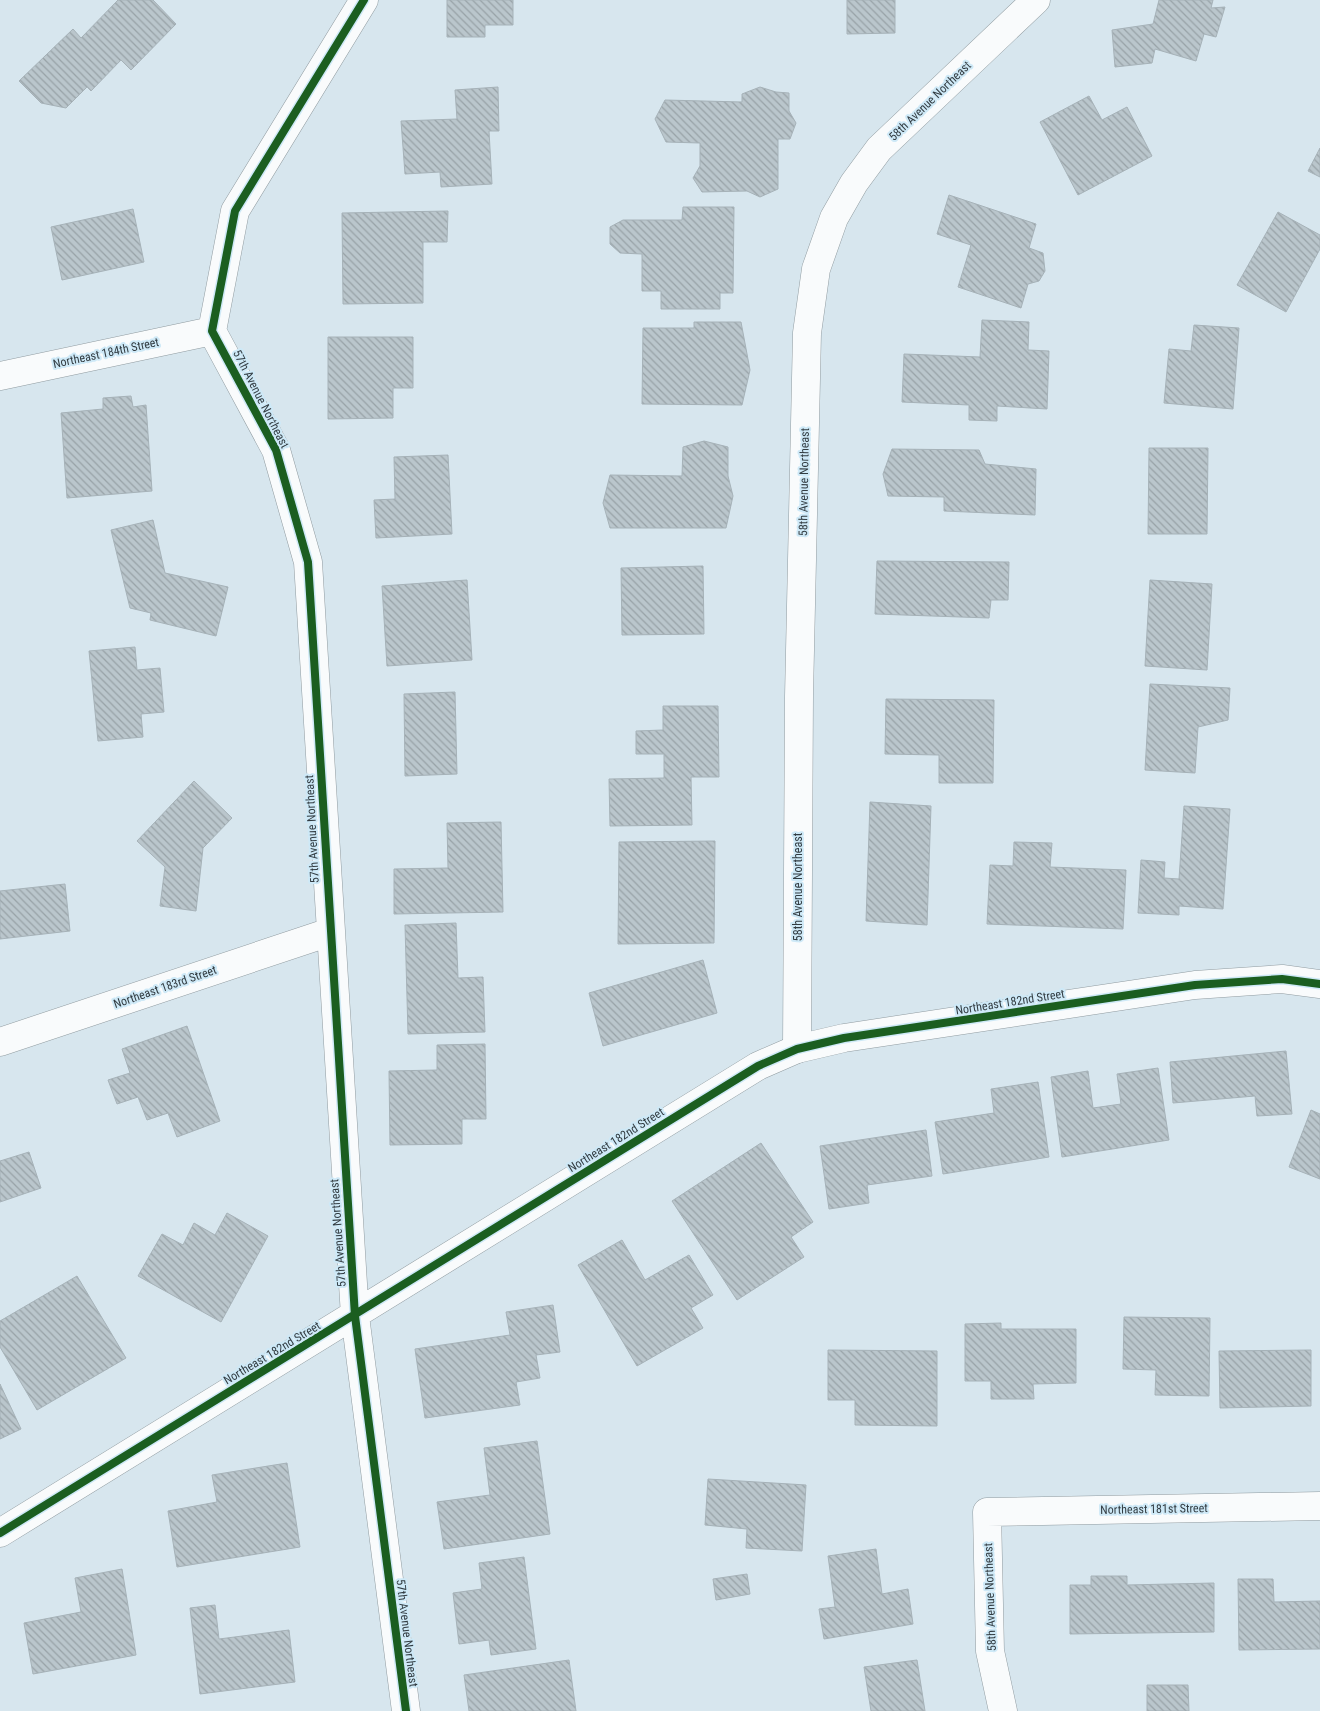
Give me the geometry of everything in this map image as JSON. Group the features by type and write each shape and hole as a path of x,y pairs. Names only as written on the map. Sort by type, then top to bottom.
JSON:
{"street":[{"path":"212,331 235,210 364,0"},
{"name":"58th Avenue Northeast","path":"798,1049 799,696 807,333 816,269 834,218 854,183 879,149 1036,0"},
{"name":"Northeast 184th Street","path":"0,376 212,331"},
{"name":"57th Avenue Northeast","path":"212,331 276,450 308,562 355,1316 406,1711"},
{"name":"Northeast 183rd Street","path":"0,1042 330,932"},
{"name":"Northeast 182nd Street","path":"0,1533 750,1071 798,1049 844,1038 1196,985 1282,979 1320,984"},
{"name":"Northeast 181st Street","path":"988,1512 1320,1506"},
{"name":"58th Avenue Northeast","path":"988,1512 990,1652 1003,1711"}],"building":[{"path":"118,0 153,0 176,24 131,70 121,60 91,91 87,87 66,108 41,103 19,81 73,29 81,38"},
{"path":"447,0 513,0 513,25 485,25 485,37 447,37"},
{"path":"847,0 895,0 895,33 847,34"},
{"path":"1159,0 1213,0 1211,8 1225,7 1216,37 1204,34 1196,61 1155,49 1152,63 1115,67 1112,30 1153,24"},
{"path":"498,87 499,131 489,131 492,184 441,187 440,172 405,174 401,121 457,119 455,90"},
{"path":"760,87 776,92 789,93 789,111 796,123 790,139 778,139 778,189 760,197 747,191 702,192 693,178 700,166 700,143 666,142 655,119 665,100 742,102 742,94"},
{"path":"1089,96 1102,120 1127,107 1152,156 1078,195 1040,122"},
{"path":"1320,148 1320,177 1308,171"},
{"path":"949,195 1036,224 1029,248 1043,253 1045,271 1039,281 1028,284 1021,308 958,287 971,245 937,234"},
{"path":"683,207 734,207 733,293 720,293 720,309 661,309 661,291 642,291 642,254 620,253 610,244 610,227 623,220 682,220"},
{"path":"133,209 144,262 62,280 51,227"},
{"path":"448,211 447,242 423,242 423,303 343,304 342,213"},
{"path":"1278,212 1320,235 1320,249 1286,312 1237,285"},
{"path":"982,320 1029,322 1028,350 1049,351 1047,409 997,406 997,421 969,420 969,405 902,402 904,354 980,357"},
{"path":"694,322 741,322 750,370 742,405 642,404 643,328 694,328"},
{"path":"1194,325 1239,328 1233,409 1164,403 1169,349 1191,351"},
{"path":"328,337 413,337 413,388 393,388 393,418 328,419"},
{"path":"131,396 133,407 146,405 152,491 67,498 61,413 103,409 103,398"},
{"path":"704,441 728,447 728,476 733,496 726,528 610,528 603,503 610,475 682,476 683,447"},
{"path":"1149,448 1208,448 1207,534 1148,534"},
{"path":"892,449 979,450 985,464 1036,469 1035,515 944,511 944,497 888,496 883,474"},
{"path":"448,455 452,534 376,538 374,500 395,499 394,457"},
{"path":"153,520 165,573 228,587 216,636 150,620 151,613 130,608 111,530"},
{"path":"877,561 1009,562 1008,600 991,600 989,618 875,614"},
{"path":"703,566 704,634 622,635 621,568"},
{"path":"467,580 472,660 387,666 382,586"},
{"path":"1150,580 1212,584 1207,670 1145,666"},
{"path":"135,647 137,670 160,668 164,712 141,714 143,737 98,741 89,651"},
{"path":"1150,684 1230,688 1228,720 1198,727 1195,773 1145,770"},
{"path":"455,692 457,774 405,776 404,694"},
{"path":"886,699 994,700 993,783 939,783 939,755 885,754"},
{"path":"663,706 718,706 719,777 691,777 692,825 610,826 609,779 664,778 664,754 636,754 636,731 663,730"},
{"path":"194,781 232,818 203,848 196,911 160,906 165,867 137,841"},
{"path":"870,802 931,806 927,925 866,921"},
{"path":"1184,806 1230,809 1223,909 1179,906 1179,915 1138,913 1141,860 1165,862 1164,878 1179,879"},
{"path":"501,822 503,912 394,914 394,869 448,868 447,823"},
{"path":"715,841 714,943 618,944 619,842"},
{"path":"1014,842 1052,843 1050,867 1126,870 1123,929 987,924 990,865 1013,866"},
{"path":"65,884 70,931 0,939 0,891"},
{"path":"456,923 458,978 483,977 485,1032 408,1034 405,925"},
{"path":"703,960 717,1013 603,1046 589,993"},
{"path":"187,1026 220,1121 177,1137 168,1113 147,1120 138,1097 117,1104 108,1080 130,1073 122,1049"},
{"path":"485,1044 486,1119 462,1119 462,1144 390,1145 389,1071 437,1070 437,1045"},
{"path":"1286,1051 1292,1114 1257,1116 1255,1096 1173,1103 1170,1062"},
{"path":"1158,1068 1169,1140 1062,1157 1051,1077 1088,1071 1093,1108 1121,1104 1117,1074"},
{"path":"1038,1082 1049,1157 943,1174 935,1122 994,1113 991,1089"},
{"path":"1311,1110 1320,1114 1320,1179 1289,1167"},
{"path":"926,1130 932,1176 867,1185 869,1203 829,1209 820,1146"},
{"path":"761,1143 813,1222 791,1237 804,1257 737,1300 672,1201"},
{"path":"29,1152 41,1188 0,1202 0,1161"},
{"path":"227,1213 268,1236 221,1322 138,1276 162,1234 183,1245 194,1223 215,1235"},
{"path":"622,1240 645,1280 689,1255 713,1295 691,1308 703,1328 637,1366 578,1265"},
{"path":"77,1276 126,1358 37,1410 0,1347 0,1321"},
{"path":"553,1305 560,1352 536,1355 540,1378 516,1382 520,1405 425,1418 415,1349 510,1335 506,1312"},
{"path":"1124,1317 1210,1318 1209,1396 1155,1395 1156,1370 1123,1369"},
{"path":"1001,1323 1001,1329 1076,1329 1076,1383 1033,1384 1034,1399 991,1399 991,1381 965,1381 965,1324"},
{"path":"828,1350 937,1351 937,1426 855,1425 855,1400 828,1400"},
{"path":"1311,1350 1311,1406 1220,1408 1219,1351"},
{"path":"0,1384 21,1429 0,1439"},
{"path":"537,1441 550,1534 444,1549 437,1502 490,1495 484,1448"},
{"path":"287,1463 300,1547 177,1567 168,1511 217,1502 212,1475"},
{"path":"708,1479 806,1485 802,1551 746,1548 747,1529 705,1525"},
{"path":"876,1549 882,1594 908,1589 913,1624 824,1639 819,1609 835,1607 828,1556"},
{"path":"524,1557 536,1649 491,1655 489,1640 459,1644 453,1593 482,1589 479,1563"},
{"path":"122,1569 136,1655 33,1674 24,1623 81,1612 75,1578"},
{"path":"747,1574 750,1594 716,1600 713,1579"},
{"path":"1091,1576 1127,1576 1127,1585 1214,1583 1214,1632 1070,1634 1070,1585 1091,1585"},
{"path":"1238,1579 1273,1579 1274,1602 1320,1601 1320,1649 1239,1650"},
{"path":"215,1605 219,1639 289,1630 295,1682 200,1694 190,1608"},
{"path":"569,1660 576,1711 469,1711 464,1675"},
{"path":"917,1660 925,1711 871,1711 864,1667"},
{"path":"1147,1685 1188,1685 1189,1711 1147,1711"}],"cycle path":[{"path":"364,0 235,211 212,331 276,450 308,562 355,1316 406,1711"},
{"path":"0,1533 758,1066 797,1049 844,1038 1195,985 1282,979 1320,984"}]}
